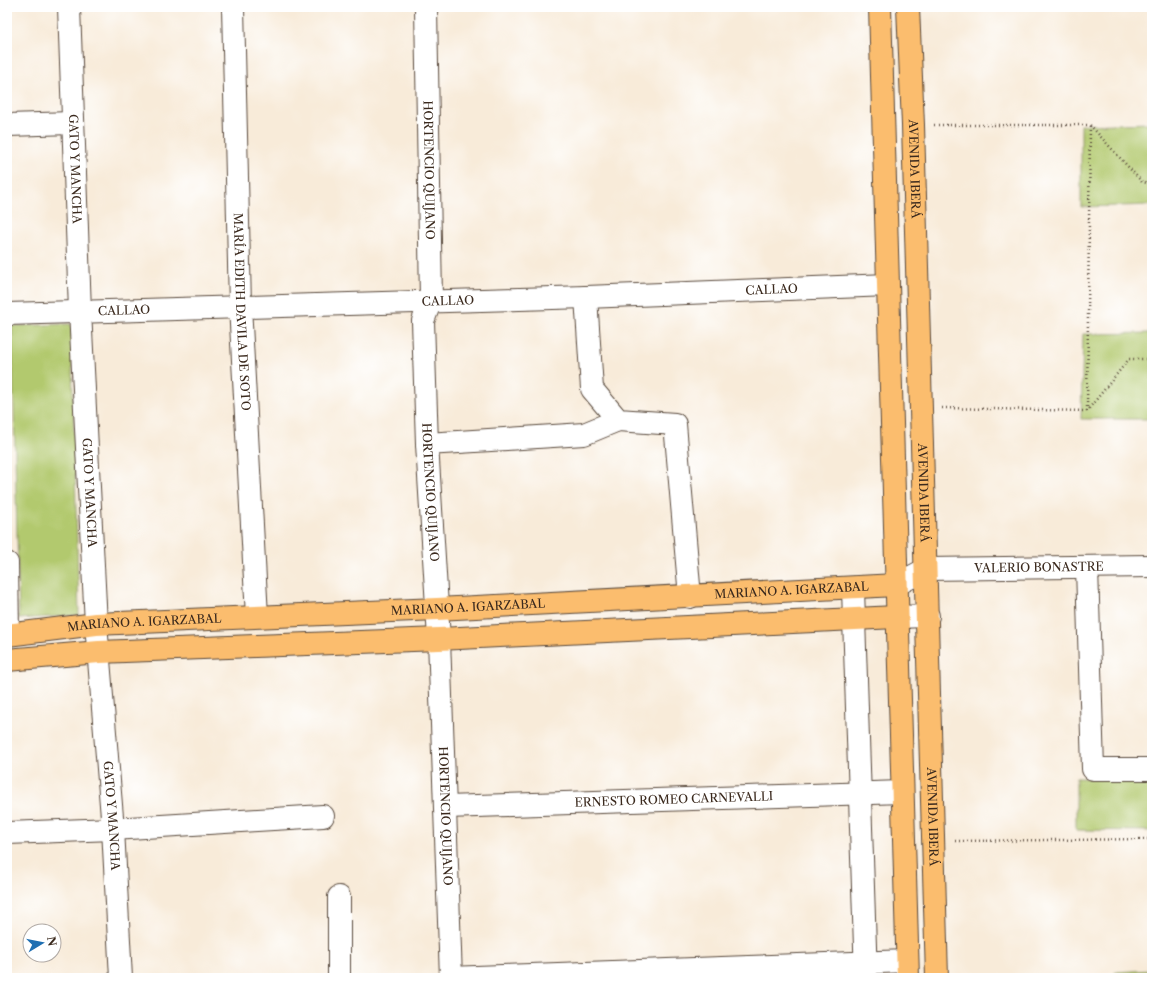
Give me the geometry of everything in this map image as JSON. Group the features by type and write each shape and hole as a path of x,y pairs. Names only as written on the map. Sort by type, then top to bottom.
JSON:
{"main road":[{"path":"880,7 896,617 908,969"},
{"name":"AVENIDA IBERÁ","path":"908,7 928,616 936,978"},
{"name":"MARIANO A. IGARZABAL","path":"8,635 96,624 690,597 896,585"},
{"path":"7,660 99,652 439,639 896,617"}],"street":[{"name":"GATO Y MANCHA","path":"69,7 80,311 96,624 113,829 121,978"},
{"name":"MARÍA EDITH DAVILA DE SOTO","path":"233,7 240,306 257,616"},
{"name":"HORTENCIO QUIJANO","path":"426,7 431,300 423,321 427,444 439,639 451,978"},
{"path":"7,125 72,123"},
{"name":"CALLAO","path":"7,314 431,300 586,297 888,285"},
{"path":"586,297 592,389 618,420"},
{"path":"427,444 584,434 618,420 675,424 690,597"},
{"path":"7,563 8,635"},
{"name":"VALERIO BONASTRE","path":"926,569 1152,566"},
{"path":"1087,568 1093,769 1152,769"},
{"name":"MARIANO A. IGARZABAL","path":"896,585 926,569"},
{"path":"853,588 865,970"},
{"path":"896,617 928,616"},
{"name":"ERNESTO ROMEO CARNEVALLI","path":"446,807 902,792"},
{"path":"7,833 113,829 323,816"},
{"path":"339,897 339,978"},
{"path":"451,978 908,969"}],"path":[{"path":"913,125 1090,125 1142,182 1152,184"},
{"path":"1087,411 1090,125"},
{"path":"1087,411 1129,359 1152,359"},
{"path":"922,408 1087,411"},
{"path":"934,841 1152,839"}],"green space":[{"path":"1152,123 1152,205 1081,207 1081,125"},
{"path":"71,324 79,615 19,619 12,326"},
{"path":"1152,333 1152,419 1081,419 1083,334"},
{"path":"1076,778 1152,779 1152,831 1076,830"},
{"path":"1152,970 1152,978 1115,978 1115,972"}]}
